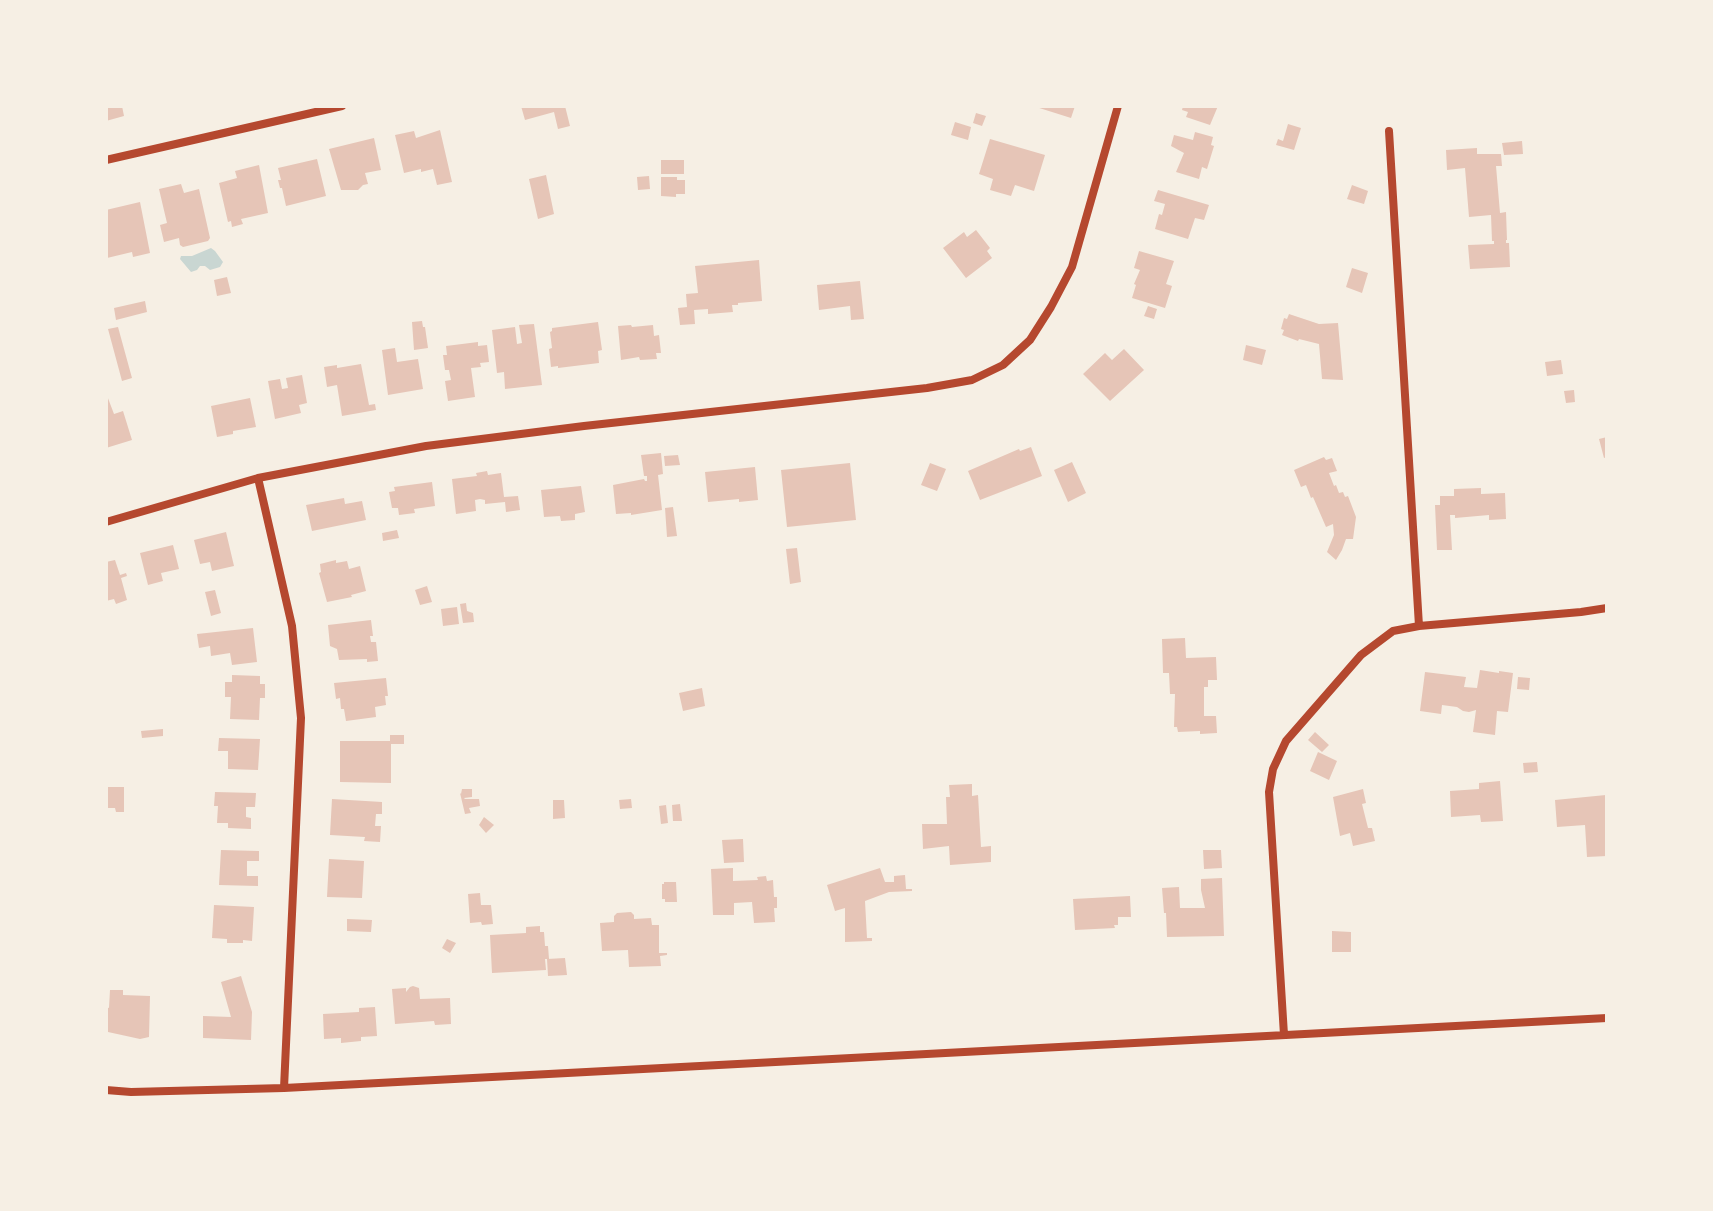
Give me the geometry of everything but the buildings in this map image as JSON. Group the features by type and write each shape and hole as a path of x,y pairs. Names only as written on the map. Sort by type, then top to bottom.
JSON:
{"street":[{"path":"106,160 342,106"},
{"path":"106,522 258,478 426,446 927,388 972,380 1003,365 1030,340 1051,307 1072,267 1118,106"},
{"path":"1389,131 1419,626"},
{"path":"258,478 292,626 301,718 284,1088"},
{"path":"1284,1035 1269,792 1273,769 1286,741 1361,655 1393,631 1607,608"},
{"path":"106,1090 284,1088 1607,1018"}],"shaded area":[{"path":"211,248 223,262 220,267 210,270 200,266 191,272 180,259 181,256 192,256"}]}
